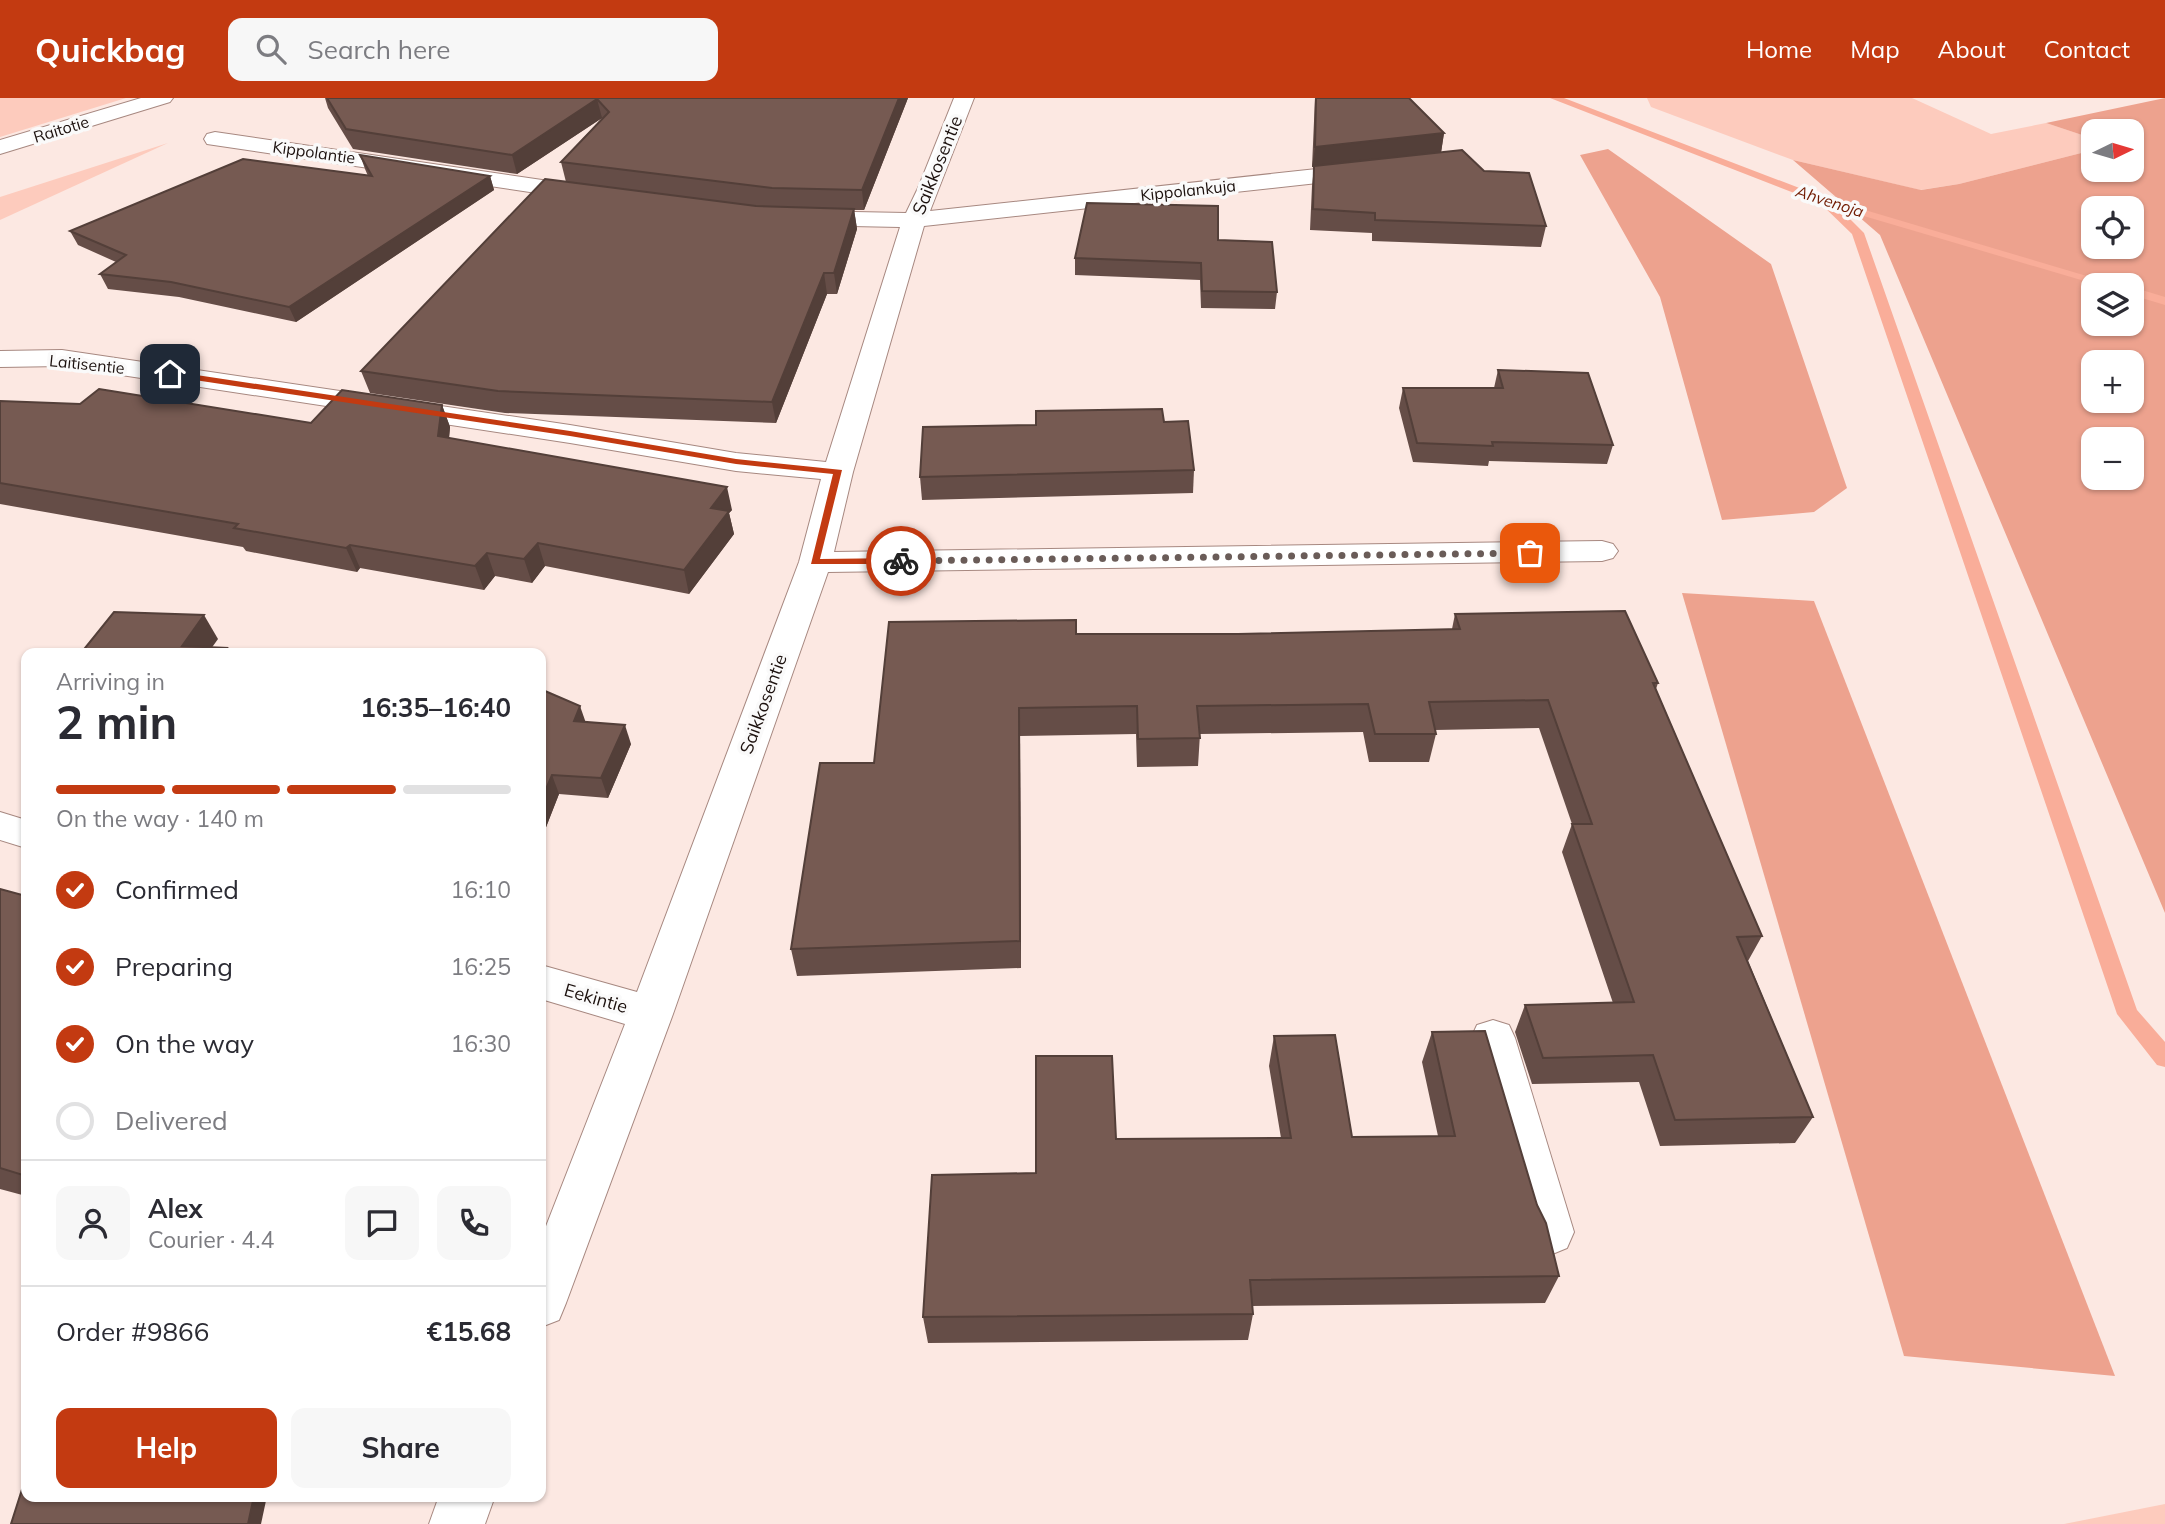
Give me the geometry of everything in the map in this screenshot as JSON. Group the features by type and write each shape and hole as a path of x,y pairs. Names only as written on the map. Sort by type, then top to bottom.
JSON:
{"street":[{"name":"Raitotie","path":"0,148 163,98"},
{"name":"Saikkosentie","path":"546,1290 651,1014 815,562 838,472 914,220 930,188 964,98"},
{"name":"Kippolantie","path":"215,139 607,197"},
{"name":"Kippolankuja","path":"914,220 1390,168"},
{"path":"785,217 914,220"},
{"name":"Laitisentie","path":"0,359 76,360 570,434 736,462 838,472"},
{"path":"815,562 1602,551"},
{"path":"0,826 21,832"},
{"name":"Eekintie","path":"546,983 651,1014"},
{"path":"1493,1038 1550,1232"},
{"path":"457,1524 465,1502"}],"shaded area":[{"path":"0,98 126,98 0,137"},
{"path":"1647,98 1912,98 1991,134 2046,123 2081,135 2081,153 1959,184 1920,190 1793,160 1651,107"},
{"path":"2165,98 2165,913 1880,235 1793,160 1921,190 1959,184 2081,153 2081,182 2144,182 2144,119 2081,119 2081,135 2046,123"},
{"path":"168,143 0,220 0,197"},
{"path":"1608,149 1771,264 1847,488 1814,512 1722,520 1660,297 1580,155"},
{"path":"1682,593 1814,601 2115,1376 1904,1356"},
{"path":"2165,1504 2165,1524 2064,1524"}],"building":[{"path":"327,98 899,98 862,190 772,188 561,162 609,112 597,99 512,155 346,129"},
{"path":"1316,98 1409,98 1444,133 1315,147"},
{"path":"1462,150 1484,171 1529,173 1546,226 1375,220 1375,213 1313,209 1314,166"},
{"path":"360,155 490,176 289,307 171,282 100,274 126,255 70,231 243,159 372,176"},
{"path":"545,179 756,206 854,209 834,273 824,273 772,402 498,391 361,371"},
{"path":"1087,203 1218,206 1218,240 1272,242 1277,292 1202,291 1201,263 1075,258"},
{"path":"1498,370 1588,373 1613,445 1492,442 1493,446 1417,443 1403,388 1503,388"},
{"path":"99,389 311,423 342,390 442,405 438,436 727,487 711,508 729,511 684,570 538,543 524,559 487,553 475,566 350,545 346,548 234,528 238,524 0,483 0,401 80,404"},
{"path":"1162,409 1164,422 1188,421 1194,470 920,477 923,427 1036,425 1036,411"},
{"path":"1625,611 1658,683 1653,683 1762,936 1737,937 1813,1117 1675,1120 1653,1055 1543,1058 1525,1005 1634,1002 1572,824 1592,824 1548,700 1429,702 1436,734 1375,734 1368,704 1197,706 1200,738 1138,739 1137,706 1019,708 1020,941 791,949 820,763 874,763 889,622 1076,620 1076,634 1238,634 1460,629 1455,614"},
{"path":"114,612 204,615 182,646 227,648 85,648"},
{"path":"546,691 580,706 574,721 625,725 601,778 552,775 546,789"},
{"path":"0,889 21,895 21,1174 0,1168"},
{"path":"1485,1031 1537,1205 1546,1223 1559,1276 1250,1280 1253,1314 923,1317 932,1175 1036,1173 1036,1056 1112,1056 1116,1139 1291,1138 1274,1036 1335,1035 1352,1137 1455,1136 1432,1032"},
{"path":"21,1493 21,1502 253,1502 248,1524 11,1524"}],"waterway":[{"name":"Ahvenoja","path":"1555,98 1824,201"},
{"name":"Ahvenoja","path":"1824,201 2081,276"},
{"path":"1824,201 1858,233 2128,1014 2165,1058"},
{"name":"Ahvenoja","path":"2144,295 2165,301"}],"way so far":[{"path":"901,561 1530,553"}],"route":[{"path":"170,374 642,445 736,462 838,472 815,562 901,561"}]}
